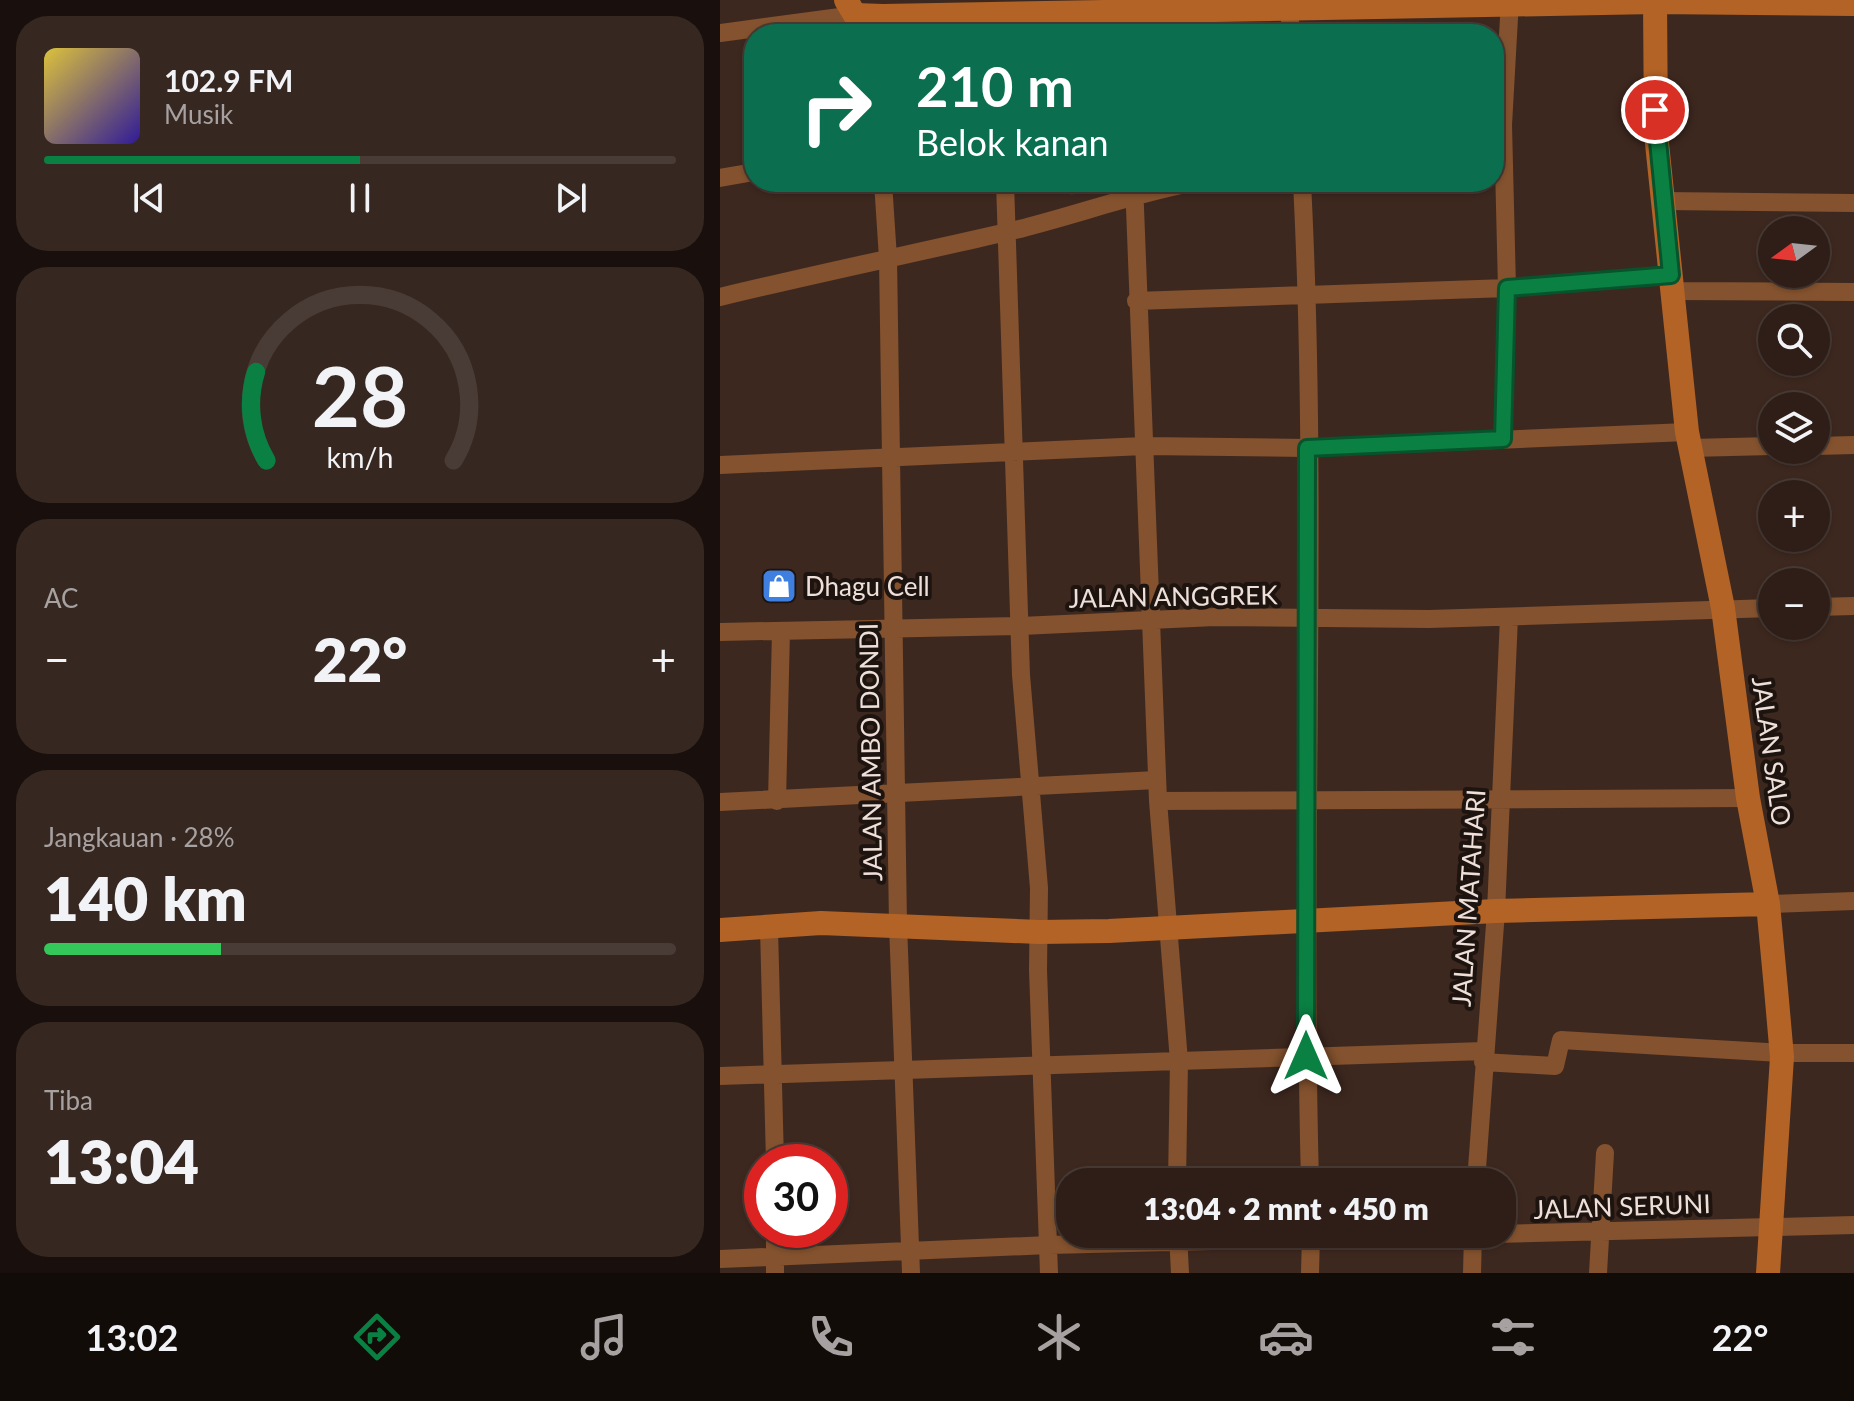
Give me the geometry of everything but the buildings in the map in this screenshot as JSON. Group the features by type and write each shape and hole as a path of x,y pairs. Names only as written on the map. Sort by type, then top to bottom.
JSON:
{"street":[{"path":"1004,24 1080,6 1124,23 1289,7 1655,1 1854,4"},
{"name":"JALAN SALO","path":"1655,1 1656,134 1689,440 1723,608 1748,798 1768,904 1782,1053 1768,1273"},
{"path":"1504,65 1510,4"},
{"path":"1289,7 1290,24"},
{"path":"767,24 851,8 880,24"},
{"path":"720,33 744,28"},
{"path":"720,178 744,174"},
{"name":"JALAN AMBO DONDI","path":"884,192 888,258 898,924 906,1069 911,1273"},
{"path":"1005,192 1021,675 1037,849 1049,1273"},
{"path":"720,297 1076,214 1125,192"},
{"path":"1134,192 1158,801 1179,1061 1177,1168"},
{"path":"1303,192 1308,297 1305,921 1310,1168"},
{"path":"1502,192 1507,288 1503,439"},
{"path":"1663,201 1854,203"},
{"path":"1136,301 1672,283 1854,292"},
{"path":"720,465 1144,446 1307,448 1503,439 1689,440 1758,445"},
{"path":"1830,446 1854,445"},
{"path":"1830,607 1854,606"},
{"name":"JALAN ANGGREK","path":"720,632 1021,626 1262,616 1308,620 1509,617 1758,608"},
{"name":"JALAN MATAHARI","path":"1477,1168 1496,911 1509,617"},
{"path":"777,801 781,631"},
{"path":"720,802 1157,780"},
{"path":"1158,801 1748,798"},
{"path":"720,930 821,923 1039,932 1167,929 1496,911 1854,901"},
{"path":"769,928 775,1144"},
{"path":"720,1076 1306,1056 1484,1056 1555,1066 1561,1040 1782,1053 1854,1053"},
{"path":"1598,1273 1605,1153"},
{"name":"JALAN SERUNI","path":"1516,1234 1854,1225"},
{"name":"JALAN SERUNI","path":"720,1259 775,1266 910,1250 1056,1245"},
{"path":"1179,1248 1180,1273"},
{"path":"1310,1273 1311,1248"},
{"path":"1472,1273 1473,1248"}],"place":[{"name":"Dhagu Cell","path":"779,586"}],"route":[{"path":"1306,1056 1307,448 1503,439 1507,288 1671,275 1655,110"}]}
